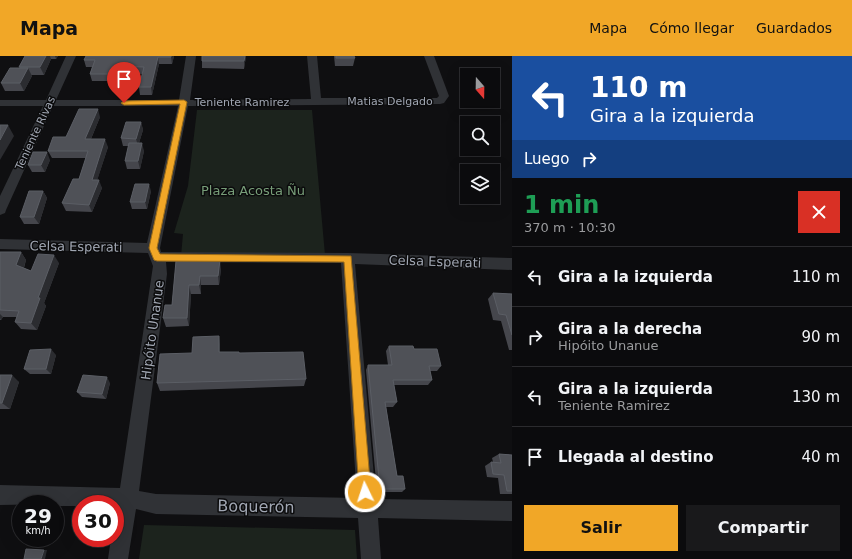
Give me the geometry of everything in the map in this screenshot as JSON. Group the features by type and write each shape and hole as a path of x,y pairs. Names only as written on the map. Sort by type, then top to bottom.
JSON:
{"street":[{"name":"Teniente Rivas","path":"0,210 71,56"},
{"name":"Hipóito Unanue","path":"118,559 160,274 160,266 155,252 192,56"},
{"path":"312,56 316,101"},
{"name":"Matias Delgado","path":"316,101 440,101 444,96 429,56"},
{"name":"Teniente Ramirez","path":"0,103 316,101"},
{"name":"Celsa Esperati","path":"0,244 155,252 512,264"},
{"path":"353,258 366,507 371,559"},
{"name":"Boquerón","path":"0,495 128,498 156,504 512,511"}],"green space":[{"name":"Plaza Acosta Ñu","path":"197,110 312,110 325,255 181,256 183,234 174,233 188,186"},
{"path":"144,525 355,530 357,559 139,559"}],"building":[{"path":"25,56 46,56 40,67 19,67"},
{"path":"86,56 171,57 158,57 151,87 139,87 144,67 114,66 112,74 90,74 95,60 84,60"},
{"path":"202,56 245,56 244,61 202,61"},
{"path":"336,56 354,56 355,58 336,58"},
{"path":"10,68 28,68 20,83 1,83"},
{"path":"79,109 98,109 85,139 105,139 92,180 99,180 89,205 62,203 73,179 79,179 88,151 48,151 53,137 66,137"},
{"path":"126,122 141,122 136,139 121,138"},
{"path":"0,125 8,125 0,140"},
{"path":"129,143 142,143 138,161 125,161"},
{"path":"33,152 47,152 41,165 28,165"},
{"path":"135,184 149,184 145,202 130,202"},
{"path":"29,191 43,191 34,217 20,217"},
{"path":"0,252 21,252 16,265 31,271 38,254 54,255 38,298 40,298 31,323 15,322 19,311 0,310"},
{"path":"220,260 218,276 200,276 199,285 189,285 187,318 163,318 165,305 172,305 176,261"},
{"path":"493,293 512,294 512,335 506,315 499,314"},
{"path":"219,336 219,352 303,352 306,379 157,383 160,354 192,353 193,337"},
{"path":"389,346 413,346 414,349 437,349 441,366 429,366 432,380 393,380 397,402 385,402 397,476 403,476 405,489 380,489 368,365 392,365"},
{"path":"51,349 46,369 24,369 30,350"},
{"path":"0,375 12,375 2,403 0,403"},
{"path":"83,375 107,377 102,394 77,392"},
{"path":"499,454 512,455 512,491 507,491 504,475 493,474 491,462 501,463"},
{"path":"26,549 44,550 41,559 24,559"}],"route":[{"path":"124,103 184,102 153,248 157,257 348,258 365,492"}]}
